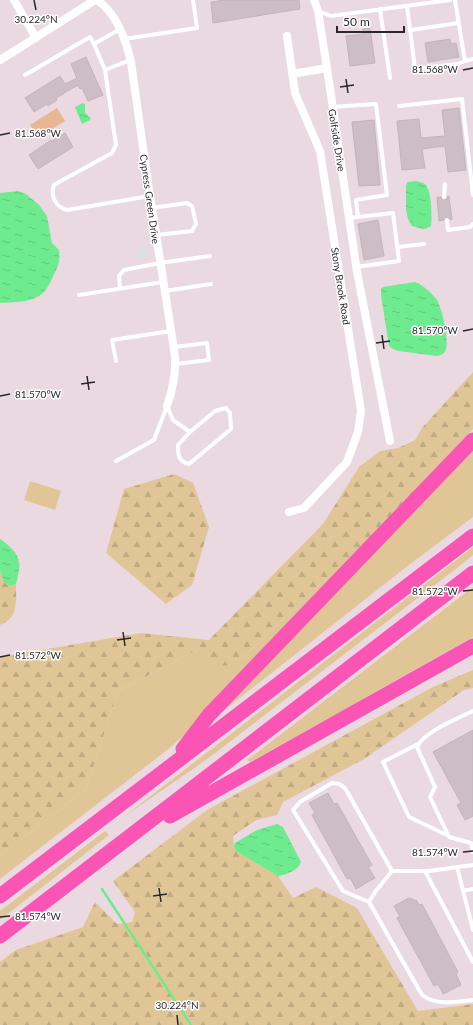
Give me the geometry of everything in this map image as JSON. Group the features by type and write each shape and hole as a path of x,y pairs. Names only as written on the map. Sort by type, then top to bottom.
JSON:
{"highway":[{"path":"171,764 209,715 473,440"},
{"path":"0,896 171,764 473,536"},
{"path":"0,936 473,574"},
{"path":"125,840 473,646"}],"street":[{"path":"14,0 36,38"},
{"path":"0,60 96,0"},
{"name":"Cypress Green Drive","path":"96,0 102,3 113,17 120,29 131,60 175,364 173,388 167,406"},
{"name":"Golfside Drive","path":"314,0 318,11 327,68 356,267 390,441"},
{"name":"Stony Brook Road","path":"287,36 295,93 320,151 361,411 358,432 347,462 304,508 289,512"},
{"path":"292,74 327,68"}],"lane":[{"path":"124,39 197,28 193,0"},
{"path":"318,11 331,16 450,0"},
{"path":"455,0 465,61"},
{"path":"407,6 415,69 458,64 473,59"},
{"path":"380,9 390,78"},
{"path":"411,30 458,23"},
{"path":"94,44 120,29"},
{"path":"25,75 90,37 105,70 114,121 115,150 54,185 53,190 55,202 61,208 67,210 150,196"},
{"path":"105,70 131,60"},
{"path":"399,106 462,99 473,195"},
{"path":"332,107 376,104 387,195 347,201"},
{"path":"467,139 473,138"},
{"path":"444,197 445,184"},
{"path":"356,200 358,217"},
{"path":"152,208 187,203 192,206 196,224 192,231 156,235"},
{"path":"349,218 393,213 398,247 399,261 356,267"},
{"path":"447,220 448,230 470,228 473,224"},
{"path":"398,247 424,244"},
{"path":"120,289 119,276 124,270 210,256"},
{"path":"79,295 163,282"},
{"path":"164,291 211,284"},
{"path":"116,361 112,340 171,331"},
{"path":"173,347 207,343 209,360 175,364"},
{"path":"167,406 173,420 190,432"},
{"path":"116,461 154,440 167,406"},
{"path":"226,408 230,413 231,428 189,464 183,463 178,456 178,445 190,432 215,411 226,408"},
{"path":"473,711 434,731 418,744 383,762 409,817 449,837 472,842 473,852"},
{"path":"418,744 417,747 435,787 430,797 449,837"},
{"path":"392,871 345,788 339,784 332,783 300,802 293,810 343,890 369,902 422,995 429,1000 453,1003 473,1000"},
{"path":"392,871 425,871 473,865"},
{"path":"457,867 471,915 473,930"},
{"path":"369,902 392,871"},
{"path":"425,871 473,962"},
{"path":"463,891 473,889"}],"shaded area":[{"path":"57,108 65,121 38,138 30,125"},
{"path":"146,248 147,257 139,259 137,249"}],"green space":[{"path":"473,372 473,429 335,575 329,576 234,666 219,665 205,660 199,649 118,691 86,789 0,856 0,657 141,633 209,640 323,524 359,467 380,451 398,448 415,440 422,428"},
{"path":"473,446 473,517 405,568 204,726"},
{"path":"174,474 193,483 209,527 192,585 166,604 106,553 124,489"},
{"path":"30,481 61,491 55,510 24,500"},
{"path":"473,547 473,555 457,568 206,760 122,818"},
{"path":"0,570 4,582 10,586 16,584 16,603 11,618 0,625"},
{"path":"335,575 203,718 171,747 0,879 0,856 86,789 118,691 199,649 234,666 329,576"},
{"path":"473,587 473,637 368,696 319,727 315,726 250,762 247,760"},
{"path":"473,670 473,688 464,690 364,759 283,802 277,815 256,820 233,836 236,851 278,876 293,898 316,887 357,908 418,1011 473,1004 473,1025 0,1025 0,962 16,950 83,927 95,902 117,924 132,922 135,912 113,881 207,810 433,687"},
{"path":"105,831 109,835 0,920 0,911"}],"water":[{"path":"83,103 85,104 85,113 91,118 82,124 75,107"},
{"path":"407,182 422,182 427,187 431,204 431,226 422,229 412,226 408,219 406,210"},
{"path":"18,191 26,194 39,205 47,216 52,243 59,250 59,263 48,287 39,296 28,300 0,303 0,193"},
{"path":"415,282 424,287 433,295 441,310 446,332 447,345 443,354 437,356 399,351 389,346 381,289 383,287"},
{"path":"0,539 7,544 19,560 16,584 10,586 4,582 0,570"},
{"path":"277,824 283,827 301,862 295,870 285,875 278,876 236,851 234,846 235,843 257,830"}],"building":[{"path":"225,0 299,0 300,9 213,23 211,2"},
{"path":"370,28 375,63 350,66 346,36 363,34 363,29"},
{"path":"450,39 451,44 456,43 459,57 428,62 425,43"},
{"path":"86,57 103,95 88,101 82,88 80,89 78,85 56,98 57,100 48,106 47,104 34,112 25,98 60,76 65,84 77,78 71,64"},
{"path":"459,108 466,170 448,172 445,146 422,149 425,168 402,170 397,121 419,119 421,138 445,136 442,110"},
{"path":"374,120 380,185 359,186 352,122"},
{"path":"65,133 73,147 38,169 29,155 51,140 52,141"},
{"path":"448,196 452,220 446,217 444,220 439,221 437,197 441,197 442,200 444,200 447,199"},
{"path":"378,220 384,256 364,260 358,224"},
{"path":"473,730 473,816 465,820 457,805 461,803 433,752"},
{"path":"328,793 334,804 337,803 372,865 368,867 375,878 356,889 350,878 347,879 312,815 315,813 309,803"},
{"path":"409,898 417,901 419,905 422,904 458,972 456,974 461,985 443,994 438,984 434,986 397,918 400,917 394,906"}],"waterway":[{"path":"102,889 191,1025"}]}
